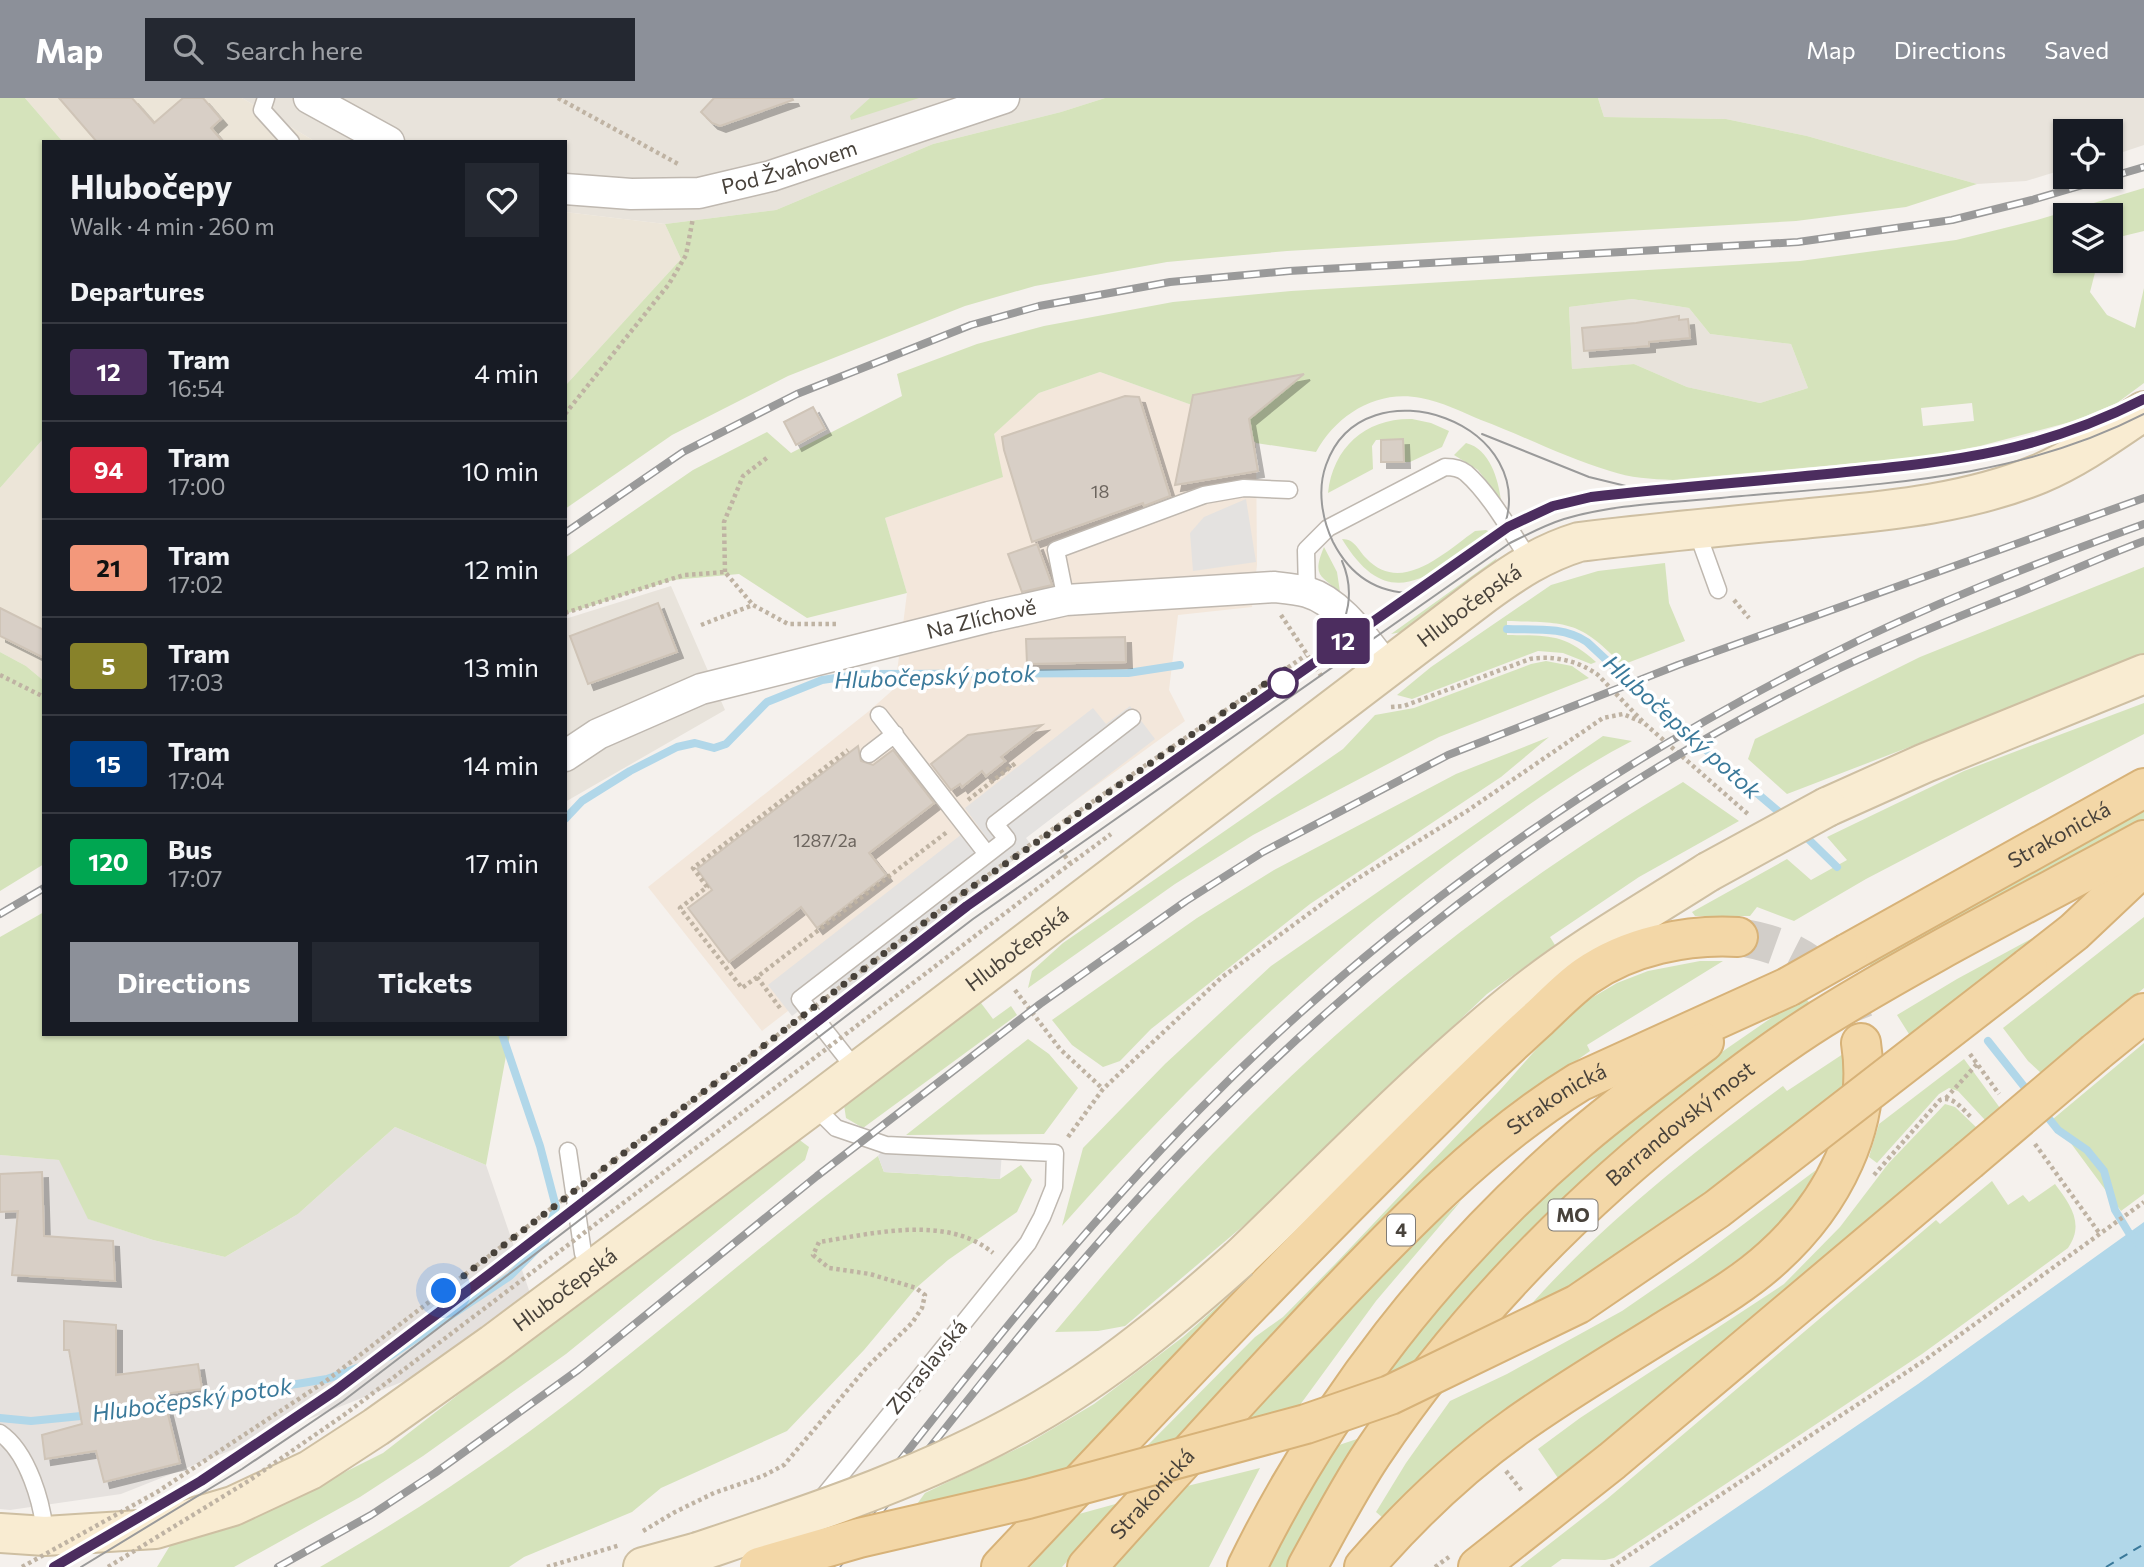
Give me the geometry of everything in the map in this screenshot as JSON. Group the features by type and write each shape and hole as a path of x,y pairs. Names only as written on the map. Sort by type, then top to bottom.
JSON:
{"main road":[{"name":"Strakonická","path":"1087,1567 1242,1395 1377,1252 1474,1161 1551,1099 1579,1082 1788,987 2144,788"},
{"name":"Barrandovský most","path":"1307,1567 1371,1456 1412,1397 1501,1289 1594,1194 1726,1087 1819,1020 2144,840"},
{"path":"778,1550 859,1538 1028,1499 1292,1427 1390,1395 1578,1304 1717,1209 2089,919 2144,866"},
{"path":"1001,1567 1181,1376 1382,1170 1495,1058 1586,976 1612,961 1649,947 1691,938 1738,937"},
{"name":"MO","path":"1247,1567 1288,1489 1337,1411 1399,1326 1475,1238 1527,1185 1633,1095 1708,1039 1788,987"},
{"path":"1478,1567 1612,1461 2144,1013"},
{"path":"1364,1567 1399,1527 1452,1477 1515,1427 1724,1294 1770,1261 1793,1238 1812,1217 1835,1180 1858,1122 1865,1076 1861,1043"}],"street":[{"path":"309,98 385,140"},
{"name":"Pod Žvahovem","path":"567,189 631,194 695,182 771,176 1004,98"},
{"name":"Hlubočepská","path":"0,1533 46,1536 155,1529 233,1506 310,1470 376,1427 594,1269 1484,594 1531,562 1556,549 1579,542 1892,510 1956,500 2014,484 2074,457 2144,411"},
{"name":"Na Zlíchově","path":"567,755 598,734 701,689 1066,600 1274,587 1307,592 1334,608 1346,619 1387,668"},
{"path":"638,1546 698,1552 864,1493 953,1456 1032,1416 1122,1357 1187,1306 1459,1049 1528,990 1708,872 1827,807 1936,758 2144,674"},
{"path":"1386,1117 1586,976"}],"lane":[{"path":"266,98 262,110 289,140"},
{"path":"1307,592 1306,550 1328,528 1445,467 1466,473 1490,502 1531,562"},
{"path":"1066,600 1056,550 1204,495 1244,488 1289,490"},
{"path":"1696,529 1718,590"},
{"path":"857,1072 800,999 1006,839 995,824 1132,718"},
{"path":"869,754 886,724 987,854"},
{"path":"813,1105 836,1128 886,1145 1055,1153"},
{"path":"568,1151 583,1253 594,1269"},
{"name":"Zbraslavská","path":"767,1567 1028,1243 1054,1187 1055,1153"},
{"path":"0,1433 10,1440 33,1481 46,1536"}],"path":[{"path":"558,98 695,182 686,255 669,284 567,412"},
{"path":"768,457 743,476 724,522 726,572 753,605 788,624 850,624"},
{"path":"567,612 684,575 726,572"},
{"path":"1274,587 1280,614 1341,703"},
{"path":"701,625 753,605"},
{"path":"22,1567 157,1492 326,1381 959,896 1306,655"},
{"path":"1382,708 1404,706 1530,659 1543,657 1567,660 1591,669 1644,723 1756,822"},
{"path":"0,675 42,695"},
{"path":"1055,1153 1103,1089 1221,978 1352,883 1467,811 1603,718 1623,714 1644,723"},
{"path":"886,724 693,868 707,887 680,908 742,988 957,816 1017,762"},
{"path":"1048,833 1070,863"},
{"path":"108,1567 250,1480 348,1412 1058,873"},
{"path":"757,977 781,1008"},
{"path":"1012,986 1060,1049 1103,1089"},
{"path":"789,1018 797,1029"},
{"path":"813,1049 821,1060"},
{"path":"1946,1098 1977,1064"},
{"path":"2038,1148 2100,1234"},
{"path":"1611,1567 1925,1360 2144,1202"},
{"path":"547,1567 619,1545 638,1546 704,1498 763,1476 784,1465 867,1367 912,1323 922,1308 925,1295 916,1288 870,1274 829,1268 813,1255 819,1242 888,1232 934,1230 961,1236 989,1250 1008,1266"},
{"path":"1502,1465 1522,1491 1513,1499"}],"shaded area":[{"path":"25,98 242,98 313,140 61,140"},
{"path":"242,98 1105,98 1061,112 933,144 776,210 665,224 567,212 567,140 313,140"},
{"path":"1598,98 2144,98 2144,145 2123,152 2123,119 2053,119 2053,173 2026,181 1977,184 1807,136 1726,119 1604,117"},
{"path":"567,212 665,224 681,259 567,384"},
{"path":"1632,299 1689,308 1710,334 1791,344 1808,388 1760,403 1687,387 1634,364 1572,369 1569,307"},
{"path":"1100,372 1239,422 1256,443 1257,565 1252,607 1178,615 1169,690 1185,721 762,1031 648,887 895,688 907,593 885,518 1002,477 993,434 1039,393"},
{"path":"42,440 42,679 26,666 0,652 0,488"},
{"path":"1246,499 1256,562 1193,571 1190,533 1204,517"},
{"path":"671,586 725,710 567,801 567,618"},
{"path":"1130,706 1155,739 1026,838 1032,846 837,997 829,988 792,1016 768,985 962,834 975,850 988,840 965,808 1093,708 1106,724"},
{"path":"395,1127 486,1165 531,1296 422,1374 121,1494 10,1510 0,1509 0,1155 60,1160 89,1219 153,1240 225,1257 298,1214"},
{"path":"886,1145 1002,1152 1000,1179 884,1172 878,1156"}],"green space":[{"path":"0,98 25,98 61,140 42,140 42,440 0,488"},
{"path":"870,98 919,98 851,120 850,116"},
{"path":"1105,98 1598,98 1604,117 1726,119 1807,136 1977,184 1906,207 1796,221 1287,251 1167,262 1035,286 965,306 788,376 672,435 567,508 567,384 681,259 665,224 776,210 933,144 1061,112"},
{"path":"2144,188 2144,231 2123,236 2123,203 2094,203"},
{"path":"2053,215 2053,273 2095,273 2090,292 2107,315 2135,328 2144,288 2144,383 2117,403 2074,421 1980,446 1922,457 1665,480 1633,477 1594,466 1444,405 1405,396 1374,401 1346,416 1324,439 1316,452 1256,443 1239,422 1100,372 1039,393 994,434 1003,477 885,518 907,593 807,618 739,574 673,580 567,613 567,557 693,470 767,432 791,453 902,396 897,374 977,344 1044,326 1173,302 1291,291 1800,261 1956,240","holes":["1632,299 1689,308 1710,334 1791,344 1808,388 1760,403 1687,387 1634,364 1572,369 1569,307","1972,403 1974,421 1923,426 1921,408"]},
{"path":"1412,419 1449,431 1442,447 1410,462 1404,462 1403,439 1376,440 1372,446 1373,469 1328,493 1337,462 1355,438 1380,424"},
{"path":"1466,443 1481,451 1487,458 1498,483 1501,500 1478,470 1454,455"},
{"path":"1475,531 1490,532 1431,573 1396,583 1378,578 1360,564 1342,539 1353,543 1380,569 1394,573 1422,567"},
{"path":"1324,547 1337,572 1340,592 1320,574 1319,564"},
{"path":"1497,558 1492,567 1407,631 1391,634"},
{"path":"1665,563 1669,603 1685,641 1622,665 1594,639 1571,627 1545,622 1507,621 1507,635 1565,641 1596,662 1591,664 1563,653 1538,651 1412,699 1397,695 1431,667 1551,585 1598,571"},
{"path":"2144,567 2144,657 1787,794 1748,759 1755,739 1920,657"},
{"path":"0,652 26,666 42,679 42,865 0,891"},
{"path":"1546,661 1572,666 1589,678 1439,737 1253,835 1175,884 1028,988 1032,971 1063,943 1343,749 1375,715 1414,708 1531,664"},
{"path":"2144,703 2144,734 1866,879 1794,921 1757,907 1750,916 1695,916 1692,912 1787,859 1811,880 1847,860 1827,837 1964,771"},
{"path":"1603,736 1632,741 1574,775 1518,813 1423,882 1367,927 1313,973 1209,1070 1062,1226 1083,1148 1165,1064 1271,966"},
{"path":"1549,737 1501,777 1310,904 1151,1029 1120,1061 1103,1067 1072,1045 1052,1020 1197,918 1274,870 1456,774"},
{"path":"1683,782 1739,821 1639,877 1550,937 1555,945 1487,994 1362,1113 1295,1182 1125,1326 1098,1331 1055,1332 1183,1185 1333,1038 1444,945 1502,901 1621,820"},
{"path":"2144,807 2144,821 1875,970 1865,960"},
{"path":"42,913 42,1036 510,1036 486,1165 395,1127 298,1214 225,1257 153,1240 88,1219 59,1160 0,1155 0,937"},
{"path":"2144,917 2144,988 2041,1073 2028,1061 2003,1028"},
{"path":"2064,921 1914,1042 1897,1015"},
{"path":"1700,961 1723,961 1587,1045 1590,1051 1531,1093 1175,1444 1140,1453 1255,1337 1283,1317 1336,1263 1500,1090 1571,1010 1617,983 1648,971"},
{"path":"1803,996 1815,1008 1416,1366 1374,1384 1449,1291 1538,1196 1674,1085"},
{"path":"978,999 993,1019 1011,1006 1017,1015 863,1128 846,1118 844,1105"},
{"path":"1028,1039 1049,1054 1078,1088 1044,1134 906,1135"},
{"path":"2144,1043 2144,1194 2121,1211 2053,1119"},
{"path":"1843,1054 1843,1095 1681,1220 1514,1324 1544,1290 1608,1227 1676,1168 1783,1086 1787,1091"},
{"path":"1964,1059 2000,1108 1985,1120 1958,1091 1949,1088 1939,1094 1877,1163 1869,1157 1879,1124"},
{"path":"1945,1104 1955,1107 1977,1128 1560,1481 1538,1449 1580,1418 1784,1284 1840,1227 1888,1164"},
{"path":"793,1135 809,1147 805,1160 566,1354 423,1456 360,1497 234,1567 157,1567 171,1544 293,1498 383,1453"},
{"path":"878,1156 884,1172 1000,1179 1021,1165 1032,1180 1017,1212 948,1260 916,1288 864,1350 787,1431 661,1488 632,1512 524,1557 509,1567 320,1567 425,1503 527,1433"},
{"path":"1816,1170 1799,1200 1767,1238 1383,1518 1376,1512 1406,1463 1450,1401 1507,1374 1622,1311 1693,1262"},
{"path":"1992,1181 2008,1205 2023,1195 2029,1202 2055,1184 2074,1214 2075,1231 2068,1248 1922,1354 1614,1558 1562,1559 1551,1567 1520,1567 1607,1499 1936,1220 1940,1224"},
{"path":"1461,1201 1376,1301 1297,1409 1240,1426 1347,1310"},
{"path":"1254,1274 1070,1474 912,1511 925,1493 1027,1444 1094,1404 1183,1337"},
{"path":"1366,1436 1290,1567 1265,1567 1330,1448"},
{"path":"1260,1468 1209,1567 1105,1567 1179,1488"},
{"path":"1119,1503 1062,1567 1030,1567 1079,1514"}],"water":[{"path":"2144,1222 2144,1567 1649,1567 1918,1384"}],"building":[{"path":"59,98 132,98 154,123 183,98 203,98 221,119 211,128 221,140 95,140"},
{"path":"714,98 793,100 720,126 712,123 701,112"},
{"path":"1679,316 1679,320 1688,319 1690,338 1649,342 1649,346 1584,351 1582,328"},
{"path":"1304,374 1249,419 1258,471 1175,485 1193,395"},
{"path":"1125,396 1139,397 1170,496 1032,542 1002,437"},
{"path":"813,407 825,429 796,445 784,422"},
{"path":"1403,439 1404,462 1381,462 1381,440"},
{"path":"1037,544 1052,585 1022,592 1008,554"},
{"path":"658,603 677,652 588,684 570,636"},
{"path":"0,608 42,629 42,657 0,636"},
{"path":"1125,637 1126,662 1027,664 1026,639"},
{"path":"1042,725 1001,757 1005,761 986,776 982,771 962,787 960,784 951,790 931,764 968,735"},
{"path":"858,746 861,761 873,765 893,750 934,803 869,853 886,875 817,928 801,907 729,962 688,908 712,890 697,869"},
{"path":"42,1172 44,1236 113,1241 115,1281 12,1275 18,1211 0,1212 0,1174"},
{"path":"64,1321 116,1325 116,1375 198,1364 202,1389 163,1394 180,1463 104,1482 96,1451 45,1459 42,1435 82,1424 69,1350 64,1350"}],"waterway":[{"name":"Hlubočepský potok","path":"1507,629 1558,631 1587,642 1672,721 1785,817"},
{"name":"Hlubočepský potok","path":"567,817 582,801 630,771 677,747 695,743 714,748 726,744 767,702 822,680 863,674 1128,673 1180,665"},
{"name":"Hlubočepský potok","path":"1802,833 1837,867"},
{"name":"Hlubočepský potok","path":"156,1407 327,1379 390,1356 510,1276 545,1241 556,1207 540,1146 503,1036"},
{"name":"Hlubočepský potok","path":"1988,1041 2030,1094"},
{"name":"Hlubočepský potok","path":"2042,1110 2058,1130 2087,1150 2104,1171 2115,1210 2129,1233 2144,1249"},
{"name":"Hlubočepský potok","path":"0,1418 31,1421 91,1415"}],"ferry route":[{"path":"2106,1567 2144,1544"}],"tunnel":[{"path":"1738,937 1782,948 1817,970 1832,984 1844,1001 1861,1043"}],"tram line":[{"path":"54,1567 237,1458 335,1391 474,1287 967,906 1508,527 1553,506 1591,497 1918,465 1980,456 2086,426 2144,399"},
{"name":"12","path":"54,1567 201,1481 335,1391 967,906 1508,527 1553,506 1591,497 1919,465 1980,456 2033,444 2086,426 2144,399"},
{"path":"1413,593 1387,590 1356,573 1340,554 1329,533 1322,504 1323,475 1326,465 1346,433 1376,415 1410,411 1445,418 1476,436 1499,462 1509,496 1501,535"},
{"path":"81,1567 242,1469 343,1401 973,919 1510,543 1557,521 1602,510 1884,483 1990,467 2093,437 2144,414"},
{"path":"1482,434 1589,477 1630,487"},
{"path":"1330,646 1342,626 1348,605 1348,583 1342,561"}],"railway":[{"path":"2123,173 2144,167"},
{"path":"567,532 683,452 797,394 971,325 1039,306 1170,282 1289,271 1798,242 1952,220 2069,189"},
{"path":"278,1567 371,1515 435,1473 578,1370 817,1176 1040,1004 1186,901 1263,852 1448,755 1678,665 2144,498"},
{"path":"817,1567 1002,1333 1148,1164 1268,1042 1341,977 1416,916 1493,857 1573,802 1655,750 1739,702 1825,657 1943,602 2144,524"},
{"path":"836,1567 1018,1337 1163,1172 1283,1052 1430,926 1586,813 1668,761 1752,713 1882,649 2144,541"},
{"path":"0,914 42,889"}],"route":[{"path":"444,1291 959,896 1285,670 1283,683"}]}
